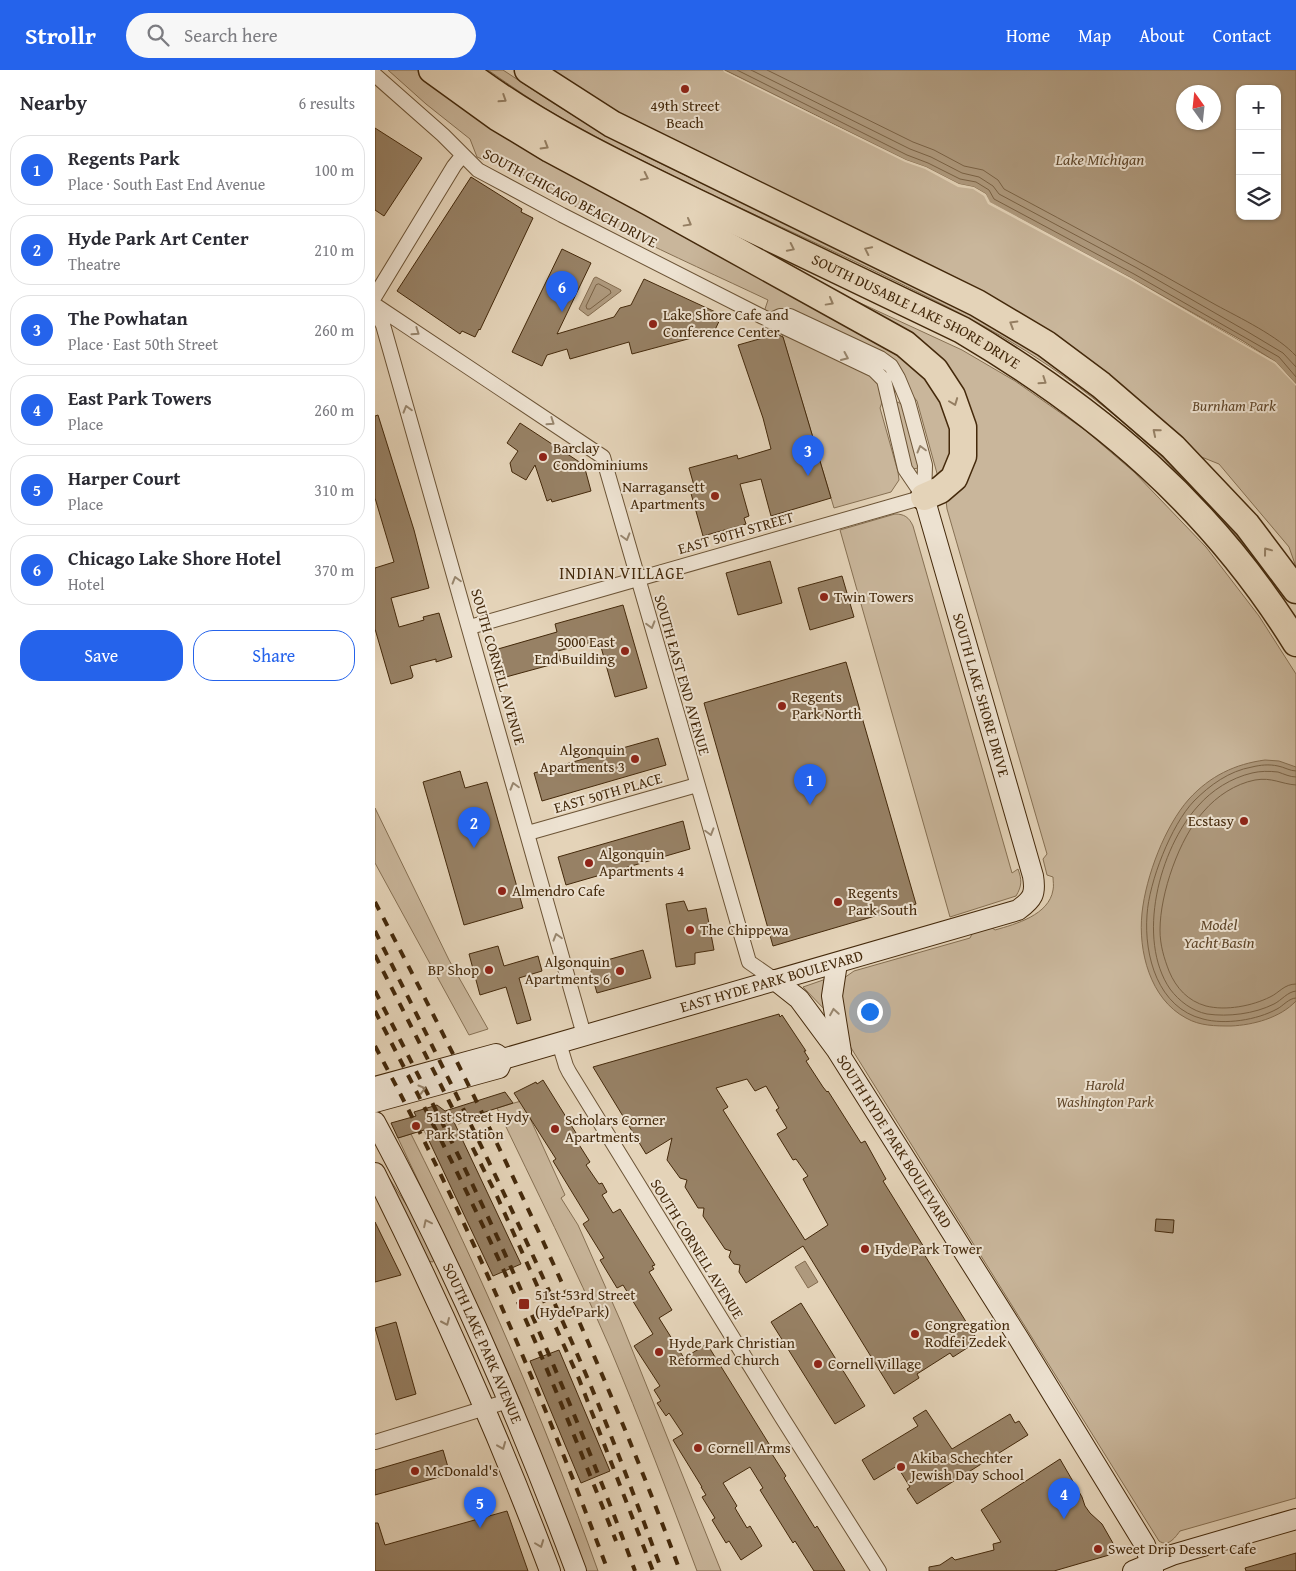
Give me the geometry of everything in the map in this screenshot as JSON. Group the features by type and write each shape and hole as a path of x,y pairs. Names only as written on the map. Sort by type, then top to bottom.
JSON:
{"highway":[{"path":"432,70 497,117 550,149 905,344 935,370 952,396 963,427 963,456 954,478 940,490 924,497"},
{"name":"SOUTH DUSABLE LAKE SHORE DRIVE","path":"463,70 529,116 573,141 962,330 1008,357 1057,390 1140,456 1192,506 1223,542 1278,614 1296,643"},
{"name":"SOUTH DUSABLE LAKE SHORE DRIVE","path":"528,70 612,124 977,303 1046,344 1101,385 1173,447 1247,525 1296,590"}],"street":[{"name":"SOUTH CHICAGO BEACH DRIVE","path":"375,75 443,135 478,170 769,321 875,370 883,380 905,469 924,497"},
{"path":"375,296 454,166 463,156"},
{"name":"SOUTH EAST END AVENUE","path":"375,305 603,457 749,962 775,980"},
{"name":"SOUTH CORNELL AVENUE","path":"375,310 383,325 585,1035"},
{"path":"769,321 780,316 790,316 880,358 891,366 906,398 925,465 924,497"},
{"path":"888,402 896,396 906,398"},
{"name":"EAST 50TH STREET","path":"470,627 924,497"},
{"name":"SOUTH LAKE SHORE DRIVE","path":"924,497 1032,870 1035,889 1033,895"},
{"name":"EAST 50TH PLACE","path":"528,833 697,785"},
{"name":"EAST HYDE PARK BOULEVARD","path":"503,1059 1018,910 1033,895"},
{"path":"837,963 832,996 842,1060"},
{"name":"SOUTH HYDE PARK BOULEVARD","path":"775,980 799,999 842,1060 1019,1339 1145,1545 1146,1569"},
{"name":"SOUTH CORNELL AVENUE","path":"559,1043 566,1066 776,1408 879,1571"},
{"name":"EAST HYDE PARK BOULEVARD","path":"375,1087 496,1054 503,1059"},
{"name":"EAST HYDE PARK BOULEVARD","path":"375,1102 499,1068 503,1059"},
{"name":"SOUTH LAKE PARK AVENUE","path":"375,1122 448,1267 508,1401 576,1571"},
{"name":"SOUTH LAKE PARK AVENUE","path":"375,1172 418,1259 486,1408 550,1571"},
{"path":"375,1442 508,1401"},
{"path":"529,1514 551,1505"},
{"path":"1146,1569 1172,1555 1296,1520"}],"green space":[{"path":"388,70 424,70 923,368 950,415 951,463 938,477 917,401 907,389 897,368 786,311 764,312 768,300 661,250 590,214 556,195 489,152 484,160 477,157 470,139 426,104"},
{"path":"488,70 503,70 600,132 647,157 966,310 1039,354 1123,417 1190,480 1252,550 1250,552 1205,500 1131,429 1077,386 1026,351 930,298 596,137 541,106"},
{"name":"Burnham Park","path":"545,70 725,70 974,187 1276,362 1296,384 1296,567 1289,547 1219,464 1199,456 1169,426 1094,364 641,127"},
{"name":"Harold Washington Park","path":"778,265 962,350 1015,381 1085,430 1134,472 1206,547 1259,616 1296,674 1296,1498 1180,1531 1168,1543 1159,1541 848,1043 837,995 844,978 854,971 970,938 973,932 991,927 995,930 1022,921 1038,912 1050,899 1053,877 1047,875 1043,859 1047,854 947,509 946,500 958,393"},
{"path":"781,331 878,379 883,400 880,408 899,480 891,492 834,508"},
{"path":"898,402 904,406 919,468 912,469 896,403"},
{"path":"895,514 906,517 913,526 1012,873 1018,869 1021,880 1016,896 950,917 840,530"},
{"path":"375,808 449,960 488,1029 469,1035 375,863"},
{"path":"826,979 826,1011 803,987"},
{"path":"521,1101 530,1115 565,1195 561,1198 578,1225 621,1322 721,1571 697,1571 655,1459 610,1348 497,1108"},
{"path":"411,1134 463,1241 511,1350 578,1515 598,1571 586,1571 522,1411 524,1410 398,1138"},
{"path":"382,1167 420,1226 434,1259 433,1262 427,1261"}],"water":[{"name":"Lake Michigan","path":"725,70 1296,70 1296,384 1276,362 1243,341 989,202 986,194 974,187 959,184 926,167 906,160"},
{"path":"596,277 621,291 588,316 579,309"},
{"name":"Model Yacht Basin","path":"1265,760 1279,761 1296,767 1296,1001 1290,1007 1266,1020 1231,1026 1202,1024 1191,1021 1174,1010 1163,999 1155,986 1149,973 1142,943 1141,928 1144,899 1158,852 1172,823 1189,799 1224,772"},
{"path":"805,1261 818,1282 808,1288 795,1267"}],"pier":[{"path":"723,70 906,160 926,167 959,184 974,187 986,194 990,202 1131,278 1276,362 1296,386 1275,364 1130,280 988,204 984,196 973,189 958,187 925,169 905,162"}],"building":[{"path":"375,128 422,158 384,216 375,210"},
{"path":"471,177 522,209 521,212 533,218 475,337 462,331 460,334 397,291"},
{"name":"Lake Shore Cafe and Conference Center","path":"562,249 591,263 557,334 614,317 620,308 631,305 644,279 722,315 714,332 632,354 629,342 570,359 567,349 547,355 542,366 512,352"},
{"path":"777,334 783,337 831,498 771,516 761,479 740,484 749,516 744,518 746,524 703,536 690,490 695,489 689,468 737,455 738,459 771,449 763,418 738,345"},
{"path":"378,415 414,530 429,588 391,598 399,627 424,620 423,617 439,613 452,657 436,662 436,659 410,666 412,678 391,684 375,629 375,568 394,562 375,498 375,416"},
{"name":"Barclay Condominiums","path":"520,423 584,465 591,491 552,502 551,499 547,501 535,465 526,480 512,472 510,463 518,451 507,443"},
{"path":"770,561 782,603 738,615 726,573"},
{"name":"Twin Towers","path":"842,576 854,617 810,630 798,588"},
{"name":"5000 East End Building","path":"623,605 647,688 615,697 599,640 558,651 561,662 506,677 498,649 557,632 555,624"},
{"path":"846,662 916,904 773,946 704,703"},
{"path":"658,738 666,765 542,801 534,773"},
{"path":"460,771 465,788 487,782 523,908 464,925 423,782"},
{"path":"683,821 690,849 566,885 558,857"},
{"name":"The Chippewa","path":"684,901 688,911 706,908 714,950 695,953 695,964 676,967 666,904"},
{"path":"498,946 504,966 538,956 542,971 519,978 531,1020 517,1024 506,987 480,995 469,954"},
{"name":"Algonquin Apartments 6","path":"643,950 651,978 597,993 589,965"},
{"path":"779,1014 780,1017 782,1015 806,1051 804,1051 809,1059 806,1061 823,1087 828,1091 861,1143 865,1141 886,1179 883,1181 927,1252 924,1254 978,1341 953,1357 950,1353 917,1374 919,1378 894,1394 803,1246 746,1283 739,1272 740,1265 734,1264 729,1257 731,1251 725,1249 703,1216 704,1208 698,1208 685,1187 687,1180 680,1178 667,1160 672,1138 646,1154 593,1067","holes":["747,1079 755,1091 766,1086 779,1108 776,1110 787,1128 777,1134 793,1160 796,1159 808,1176 803,1179 828,1225 805,1240 723,1110 728,1107 716,1088"]},
{"path":"543,1080 581,1141 578,1143 590,1162 586,1165 599,1184 602,1183 607,1192 602,1195 613,1213 620,1209 655,1265 652,1266 654,1269 649,1272 672,1310 659,1318 684,1358 707,1344 774,1452 772,1454 786,1476 784,1478 815,1528 817,1526 845,1571 814,1571 795,1541 793,1543 760,1490 763,1488 750,1467 723,1483 737,1506 735,1508 747,1528 750,1526 762,1546 741,1560 729,1541 726,1543 712,1520 715,1518 702,1497 706,1495 702,1487 673,1440 683,1434 669,1413 666,1416 657,1403 661,1401 654,1390 660,1386 634,1346 653,1334 623,1285 617,1288 600,1260 604,1258 583,1224 589,1220 553,1161 556,1159 514,1093"},
{"path":"505,1092 513,1103 454,1122 521,1264 493,1276 424,1130 398,1138 391,1123 416,1116 414,1112 437,1105 445,1111"},
{"path":"1156,1219 1174,1220 1173,1233 1155,1231"},
{"path":"375,1222 401,1275 375,1282"},
{"name":"Cornell Village","path":"801,1303 865,1406 835,1424 771,1322"},
{"path":"396,1322 416,1394 396,1400 375,1328"},
{"path":"559,1350 610,1471 581,1483 530,1361"},
{"path":"926,1410 952,1449 1010,1414 1015,1423 1019,1421 1028,1435 917,1504 907,1489 910,1487 897,1466 874,1480 862,1460 918,1426 913,1418"},
{"name":"McDonald's","path":"443,1450 450,1474 375,1495 375,1470"},
{"path":"1060,1459 1082,1497 1085,1506 1102,1524 1114,1545 1116,1553 1054,1571 929,1571 929,1567 940,1565 952,1557 955,1560 994,1550 993,1544 1001,1542 981,1510"},
{"path":"507,1511 528,1571 375,1571 375,1523 378,1523 385,1545"},
{"path":"1296,1553 1296,1571 1246,1571 1245,1568"}],"railway":[{"path":"375,902 459,1066 538,1231 613,1400 680,1571"},
{"path":"375,931 473,1129 544,1279 604,1419 662,1571"},
{"path":"375,955 496,1194 579,1379 653,1571"},
{"path":"375,991 451,1140 504,1252 580,1430 635,1571"},
{"path":"375,1011 498,1257 579,1447 616,1541"},
{"path":"375,1046 440,1174 500,1304 529,1370 608,1571"}],"place":[{"name":"49th Street Beach","path":"685,89"},
{"name":"Chicago Lake Shore Hotel","path":"562,312"},
{"name":"Lake Shore Cafe and Conference Center","path":"653,324"},
{"name":"Barclay Condominiums","path":"543,457"},
{"name":"The Powhatan","path":"808,476"},
{"name":"Narragansett Apartments","path":"715,496"},
{"name":"Twin Towers","path":"824,597"},
{"name":"5000 East End Building","path":"625,651"},
{"name":"Regents Park North","path":"782,706"},
{"name":"Algonquin Apartments 3","path":"635,759"},
{"name":"Regents Park","path":"810,805"},
{"name":"Ecstasy","path":"1244,821"},
{"name":"Hyde Park Art Center","path":"474,848"},
{"name":"Algonquin Apartments 4","path":"589,863"},
{"name":"Almendro Cafe","path":"502,891"},
{"name":"Regents Park South","path":"838,902"},
{"name":"The Chippewa","path":"690,930"},
{"name":"BP Shop","path":"489,970"},
{"name":"Algonquin Apartments 6","path":"620,971"},
{"name":"51st Street Hydy Park Station","path":"416,1126"},
{"name":"Scholars Corner Apartments","path":"555,1129"},
{"name":"Hyde Park Tower","path":"865,1249"},
{"name":"51st-53rd Street (Hyde Park)","path":"524,1304"},
{"name":"Congregation Rodfei Zedek","path":"915,1334"},
{"name":"Hyde Park Christian Reformed Church","path":"659,1352"},
{"name":"Cornell Village","path":"818,1364"},
{"name":"Cornell Arms","path":"698,1448"},
{"name":"Akiba Schechter Jewish Day School","path":"901,1467"},
{"name":"McDonald's","path":"415,1471"},
{"name":"East Park Towers","path":"1064,1519"},
{"name":"Harper Court","path":"480,1528"},
{"name":"Sweet Drip Dessert Cafe","path":"1098,1549"}],"district":[{"name":"INDIAN VILLAGE","path":"622,573"}]}
